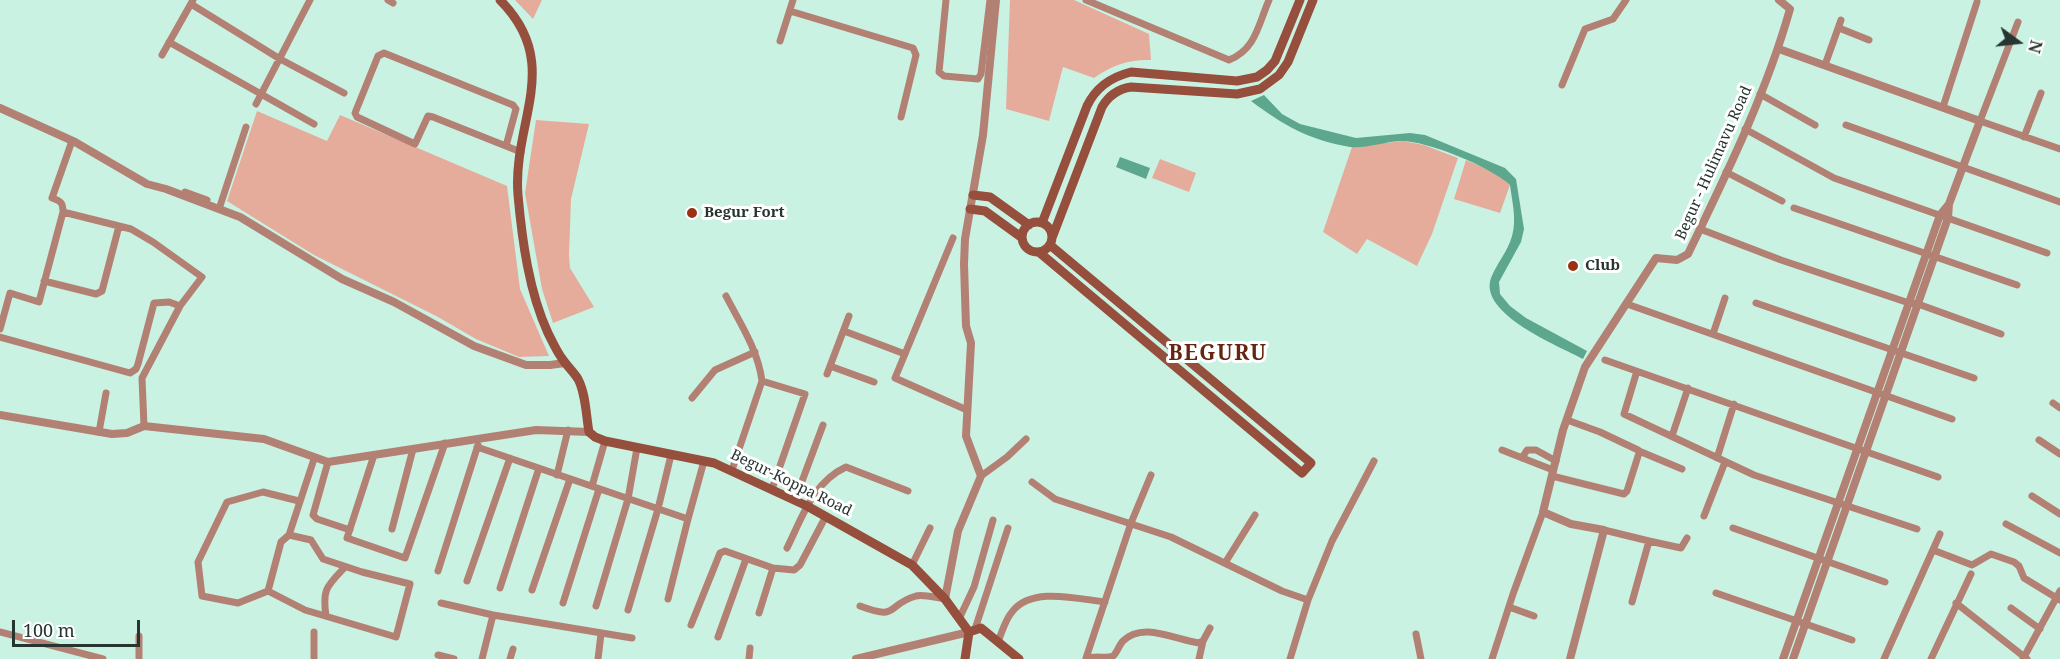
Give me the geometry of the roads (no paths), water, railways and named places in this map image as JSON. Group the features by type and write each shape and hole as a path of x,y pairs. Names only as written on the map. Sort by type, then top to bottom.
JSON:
{"main road":[{"path":"500,0 520,23 528,41 531,57 530,103 518,181 531,276 547,332 580,385 589,432"},
{"path":"1042,223 1090,99 1099,88 1111,79 1131,72 1237,81 1257,77 1275,61 1300,0"},
{"path":"1040,253 1051,242 1106,102 1119,90 1142,87 1237,94 1260,88 1279,75 1288,62 1313,0"},
{"path":"1141,72 1142,87"},
{"path":"973,195 990,197 1029,225"},
{"path":"970,209 985,211 1022,237 1027,249 1040,253 1302,473 1311,463 1051,242 1049,228 1042,223 1035,222 1024,229 1022,237"},
{"name":"Begur-Koppa Road","path":"589,432 605,441 704,461 732,470 807,506 912,565 945,599 959,619 972,630"},
{"path":"965,659 972,630 981,628 1019,659"}],"street":[{"path":"256,104 310,0"},
{"path":"780,41 793,0"},
{"path":"946,0 939,72 945,76 978,79 981,74 996,0"},
{"path":"981,476 966,436 971,343 966,326 964,264 970,209 983,135 991,21 990,0"},
{"path":"1086,0 1229,60 1241,55 1251,45 1269,0"},
{"path":"1562,85 1583,32 1588,27 1613,19 1626,0"},
{"name":"Begur - Hulimavu Road","path":"1543,512 1567,420 1585,367 1656,258 1677,260 1688,254 1700,229 1779,49 1790,9 1779,0"},
{"path":"162,55 192,2 280,59 344,93"},
{"path":"1943,107 1977,2"},
{"path":"790,11 914,48 916,55 901,117"},
{"path":"1782,659 1822,561 1944,217 2018,22"},
{"path":"1825,65 1840,24 1869,39"},
{"path":"169,42 314,124"},
{"path":"1779,49 2060,149"},
{"path":"506,146 516,109 513,105 384,53 378,56 355,113 357,117 415,144 428,116 521,152"},
{"path":"2024,136 2041,93"},
{"path":"1760,94 1815,125"},
{"path":"0,108 72,141 147,184 184,194 240,217 342,279 404,308 474,346 526,365 566,363"},
{"path":"1846,125 2060,202"},
{"path":"220,207 246,127"},
{"path":"1745,129 1834,178 2047,254"},
{"path":"0,328 10,294 39,302 63,212 63,204 52,198 72,141"},
{"path":"1726,172 1782,201"},
{"path":"1794,208 2017,285"},
{"path":"63,212 141,234 202,277 180,306 142,378 144,426"},
{"path":"44,281 96,294 102,291 119,226"},
{"path":"1700,229 1781,260 2001,334"},
{"path":"953,238 895,378 967,410"},
{"path":"726,296 755,352 760,365 762,381 732,470"},
{"path":"1713,334 1725,298"},
{"path":"0,337 130,373 136,369 138,364 154,303 169,302 180,306"},
{"path":"1756,303 1974,378"},
{"path":"1627,304 1952,419"},
{"path":"849,316 829,370 874,382"},
{"path":"844,331 905,354"},
{"path":"692,398 715,370 755,352"},
{"path":"1605,360 1938,477"},
{"path":"1637,371 1624,414 1754,475 1917,529"},
{"path":"762,381 805,394 772,489"},
{"path":"1672,436 1688,388"},
{"path":"99,432 106,393"},
{"path":"1717,458 1734,404"},
{"path":"0,416 112,434 127,433 144,426 264,439 314,459 328,462 536,430 589,432"},
{"path":"1567,420 1600,432 1682,469"},
{"path":"795,500 823,425"},
{"path":"557,475 568,430"},
{"path":"438,571 480,438"},
{"path":"860,606 886,613 916,596 945,599 958,531 981,476 1026,440"},
{"path":"2039,440 2060,454"},
{"path":"563,603 595,488 605,441"},
{"path":"374,455 347,538 405,558 445,443"},
{"path":"477,447 688,519"},
{"path":"392,529 413,448"},
{"path":"596,606 628,499 637,448"},
{"path":"1502,450 1553,473 1624,494 1627,491 1639,451"},
{"path":"1522,458 1527,450 1536,450 1556,460"},
{"path":"628,610 658,509 671,455"},
{"path":"467,581 510,458"},
{"path":"268,591 281,542 289,535 314,459"},
{"path":"669,599 704,461"},
{"path":"1290,659 1308,600 1332,541 1374,461"},
{"path":"328,462 313,515 317,519 350,530"},
{"path":"1704,516 1725,462"},
{"path":"788,548 813,494 831,476 846,467 908,490"},
{"path":"500,588 539,468"},
{"path":"1151,475 1131,523 1086,658 1113,656 1124,641 1136,633 1147,631 1199,644 1203,641"},
{"path":"532,590 570,479"},
{"path":"1032,482 1055,499 1171,537 1282,591 1308,600"},
{"path":"289,535 311,540 323,559 410,584 396,637 305,610 268,591 238,603 202,596 198,562 227,502 263,492 299,501"},
{"path":"2032,496 2060,514"},
{"path":"1492,659 1543,512 1571,524 1681,548 1688,538"},
{"path":"691,625 720,553 724,551 773,568 790,571 797,568 826,516"},
{"path":"1225,563 1255,516"},
{"path":"959,619 974,587 993,520"},
{"path":"2006,524 2060,553"},
{"path":"912,565 930,528"},
{"path":"856,659 972,630 1008,528"},
{"path":"1733,528 1885,582"},
{"path":"1570,659 1604,530"},
{"path":"1884,659 1940,534"},
{"path":"1632,602 1649,541"},
{"path":"1933,550 1972,565 1991,554 2006,557 2019,566 2024,578 2032,584 2059,596 2025,658 1956,603"},
{"path":"718,637 746,559"},
{"path":"1793,659 1822,561"},
{"path":"326,616 323,597 330,582 345,567"},
{"path":"759,613 773,568"},
{"path":"1931,659 1971,574"},
{"path":"1716,593 1852,640"},
{"path":"998,642 1012,611 1025,601 1052,597 1106,602"},
{"path":"441,603 493,615 632,638"},
{"path":"1509,607 1534,616"},
{"path":"2011,608 2040,629"},
{"path":"482,659 493,615"},
{"path":"1199,659 1203,641 1210,628"},
{"path":"0,632 103,659"},
{"path":"314,632 314,659"},
{"path":"598,659 602,634"},
{"path":"1416,634 1421,659"},
{"path":"139,636 139,659"},
{"path":"749,659 750,648"},
{"path":"510,659 513,649"},
{"path":"438,655 454,659"}],"place":[{"name":"Begur Fort","path":"692,213"},
{"name":"Club","path":"1573,266"}],"district":[{"name":"BEGURU","path":"1218,354"}]}
